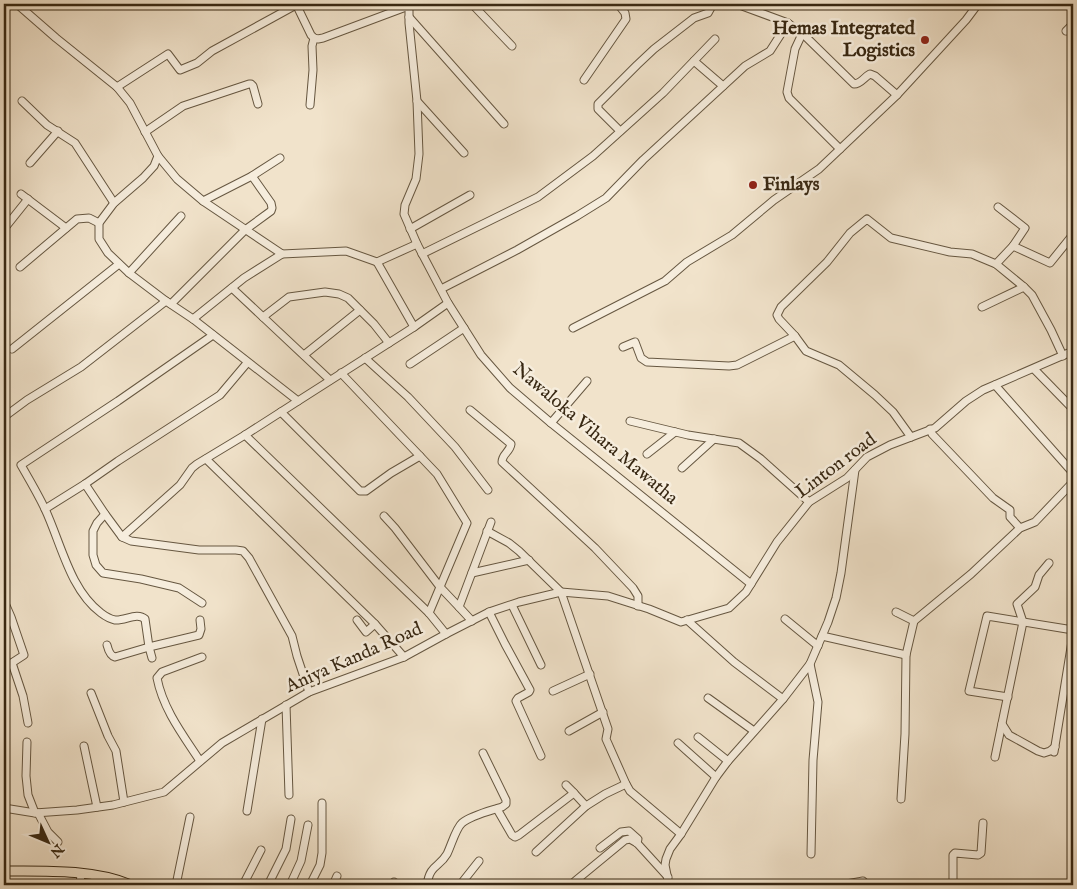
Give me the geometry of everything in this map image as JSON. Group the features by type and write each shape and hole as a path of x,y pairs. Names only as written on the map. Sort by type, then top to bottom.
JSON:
{"main road":[{"path":"4,871 109,877 131,885"}],"street":[{"path":"17,4 117,87 130,103 158,156 177,179 203,201 282,254"},
{"path":"117,87 168,54 180,70 197,63 212,51 296,4 311,35 318,39 411,5"},
{"path":"472,4 512,46"},
{"path":"584,80 626,19 625,13 618,4"},
{"path":"620,132 598,109 598,104 654,49 694,18 708,13 713,4"},
{"path":"740,4 788,23 854,84 858,84 870,74 897,95"},
{"path":"573,328 665,281 687,262 732,235 774,200 819,169 897,95 966,20 978,4"},
{"name":"Nawaloka Vihara Mawatha","path":"411,5 409,17 417,101 419,154 416,179 405,206 404,214 417,244 448,303 481,355 510,388 751,584"},
{"path":"409,17 504,124"},
{"path":"441,289 517,250 606,198 643,160 745,66 770,51 788,23"},
{"path":"1066,31 1073,24"},
{"path":"802,34 795,49 787,92 789,98 840,149"},
{"path":"310,104 313,70 312,46 314,38"},
{"path":"422,254 538,197 593,156 620,132 663,93 715,39"},
{"path":"694,61 723,86"},
{"path":"145,132 183,106 249,84 253,86 258,104"},
{"path":"22,101 47,125 75,143 114,202"},
{"path":"417,101 464,153"},
{"path":"30,163 58,132"},
{"path":"158,156 154,166 143,178 114,202 99,223 99,239 108,253 129,273 168,303 193,319 298,401"},
{"path":"203,201 252,176 280,158"},
{"path":"4,417 27,400 81,367 168,303 246,230 271,211 271,203 252,176"},
{"path":"21,194 66,228"},
{"path":"410,229 470,195"},
{"path":"4,229 28,199"},
{"path":"996,264 1013,246 1025,228 998,207"},
{"path":"129,273 181,216"},
{"path":"20,267 77,219 89,218 99,223"},
{"path":"912,437 893,412 875,395 838,365 806,351 779,319 777,314 781,307 827,262 850,234 867,219 891,238 950,252 972,254 996,264 1032,295 1063,356"},
{"path":"1013,246 1050,263 1071,238"},
{"path":"376,262 417,244"},
{"path":"193,319 244,278 282,254 346,252 376,262 414,327"},
{"path":"12,349 119,264"},
{"path":"982,307 1024,287"},
{"path":"232,288 330,380"},
{"path":"263,317 289,297 325,292 339,294 348,298 374,324 389,343"},
{"path":"122,537 180,484 197,464 414,327 448,303"},
{"path":"304,355 360,310"},
{"path":"410,364 464,328"},
{"path":"152,658 145,619 139,616 122,620 109,618 100,613 82,593 74,580 45,509 21,465 213,336"},
{"path":"623,347 635,342 641,358 647,362 729,366 737,365 795,336"},
{"name":"Linton road","path":"751,584 777,542 808,502 847,478 867,458 890,445 935,428 983,390 1073,351"},
{"path":"365,358 408,398 455,447 488,490"},
{"path":"45,509 220,395 247,363"},
{"path":"1034,369 1073,409"},
{"path":"341,373 437,474 467,523 428,613"},
{"path":"551,423 587,381"},
{"path":"996,385 1073,473"},
{"path":"470,410 511,444 502,457 502,462 595,548 638,596 638,606"},
{"path":"281,412 360,491 366,491 420,456"},
{"path":"630,421 688,435 739,443 808,502"},
{"path":"930,429 932,434 993,498 1010,510 1010,516 1020,528"},
{"path":"647,454 675,432"},
{"path":"245,435 428,613 446,634"},
{"path":"682,468 714,439"},
{"path":"206,459 375,624 404,657"},
{"path":"670,885 665,865 670,849 728,761 784,699 810,664 836,598 856,470"},
{"path":"901,799 905,734 906,655 914,621 972,574 1020,528 1035,522 1073,482"},
{"path":"86,484 122,537 131,541 199,550 244,551 292,636 309,692"},
{"path":"105,514 96,523 93,531 93,555 96,565 103,573 179,588 202,603"},
{"path":"384,516 440,587 472,621"},
{"path":"459,607 491,522"},
{"path":"487,531 509,542 561,592 608,728 606,739 626,784 630,791 681,834"},
{"path":"472,573 529,560"},
{"path":"995,757 1023,622 1017,604 1035,587 1039,575 1049,563"},
{"name":"Aniya Kanda Road","path":"4,808 36,813 97,808 164,792 222,743 309,692 404,657 489,612 512,605 561,592 608,596 649,609 681,622 729,608 746,592 751,584"},
{"path":"4,601 24,655 4,668"},
{"path":"512,605 541,665"},
{"path":"489,612 530,690 516,701 541,756"},
{"path":"896,612 914,621"},
{"path":"1008,697 969,691 987,616 1073,630"},
{"path":"4,622 11,617"},
{"path":"784,619 818,646"},
{"path":"107,645 110,654 115,657 199,635 201,629 200,620"},
{"path":"357,620 366,632 375,624"},
{"path":"687,620 734,662 784,699"},
{"path":"822,636 906,655"},
{"path":"1002,724 1009,735 1038,751 1044,753 1055,749 1073,636"},
{"path":"200,762 166,706 157,678 162,672 202,658"},
{"path":"12,663 23,696 28,724"},
{"path":"810,664 818,702 813,760 811,854"},
{"path":"553,691 590,674"},
{"path":"91,693 116,751 124,802"},
{"path":"708,698 754,730"},
{"path":"286,705 289,795"},
{"path":"570,731 603,712"},
{"path":"247,811 262,719"},
{"path":"698,737 728,761"},
{"path":"27,742 28,795 36,813 48,832 58,842"},
{"path":"678,743 716,777"},
{"path":"84,746 97,808"},
{"path":"427,885 428,876 446,856 461,824 506,804 506,800 483,753"},
{"path":"536,852 586,806 626,784"},
{"path":"566,785 586,806"},
{"path":"497,809 512,835 515,836 519,835 574,793"},
{"path":"310,885 320,865 322,853 322,803"},
{"path":"176,885 190,817"},
{"path":"268,885 286,849 292,819"},
{"path":"953,885 953,855 955,853 978,855 981,853 983,823"},
{"path":"290,885 301,861 308,825"},
{"path":"600,848 621,832 629,830 638,839 636,843"},
{"path":"574,882 625,840 630,839 668,877"},
{"path":"243,885 261,850"},
{"path":"460,885 478,861"},
{"path":"80,885 81,874"},
{"path":"333,885 337,876"},
{"path":"841,885 863,881 865,885"}],"place":[{"name":"Hemas Integrated Logistics","path":"925,40"},
{"name":"Finlays","path":"753,185"}]}
